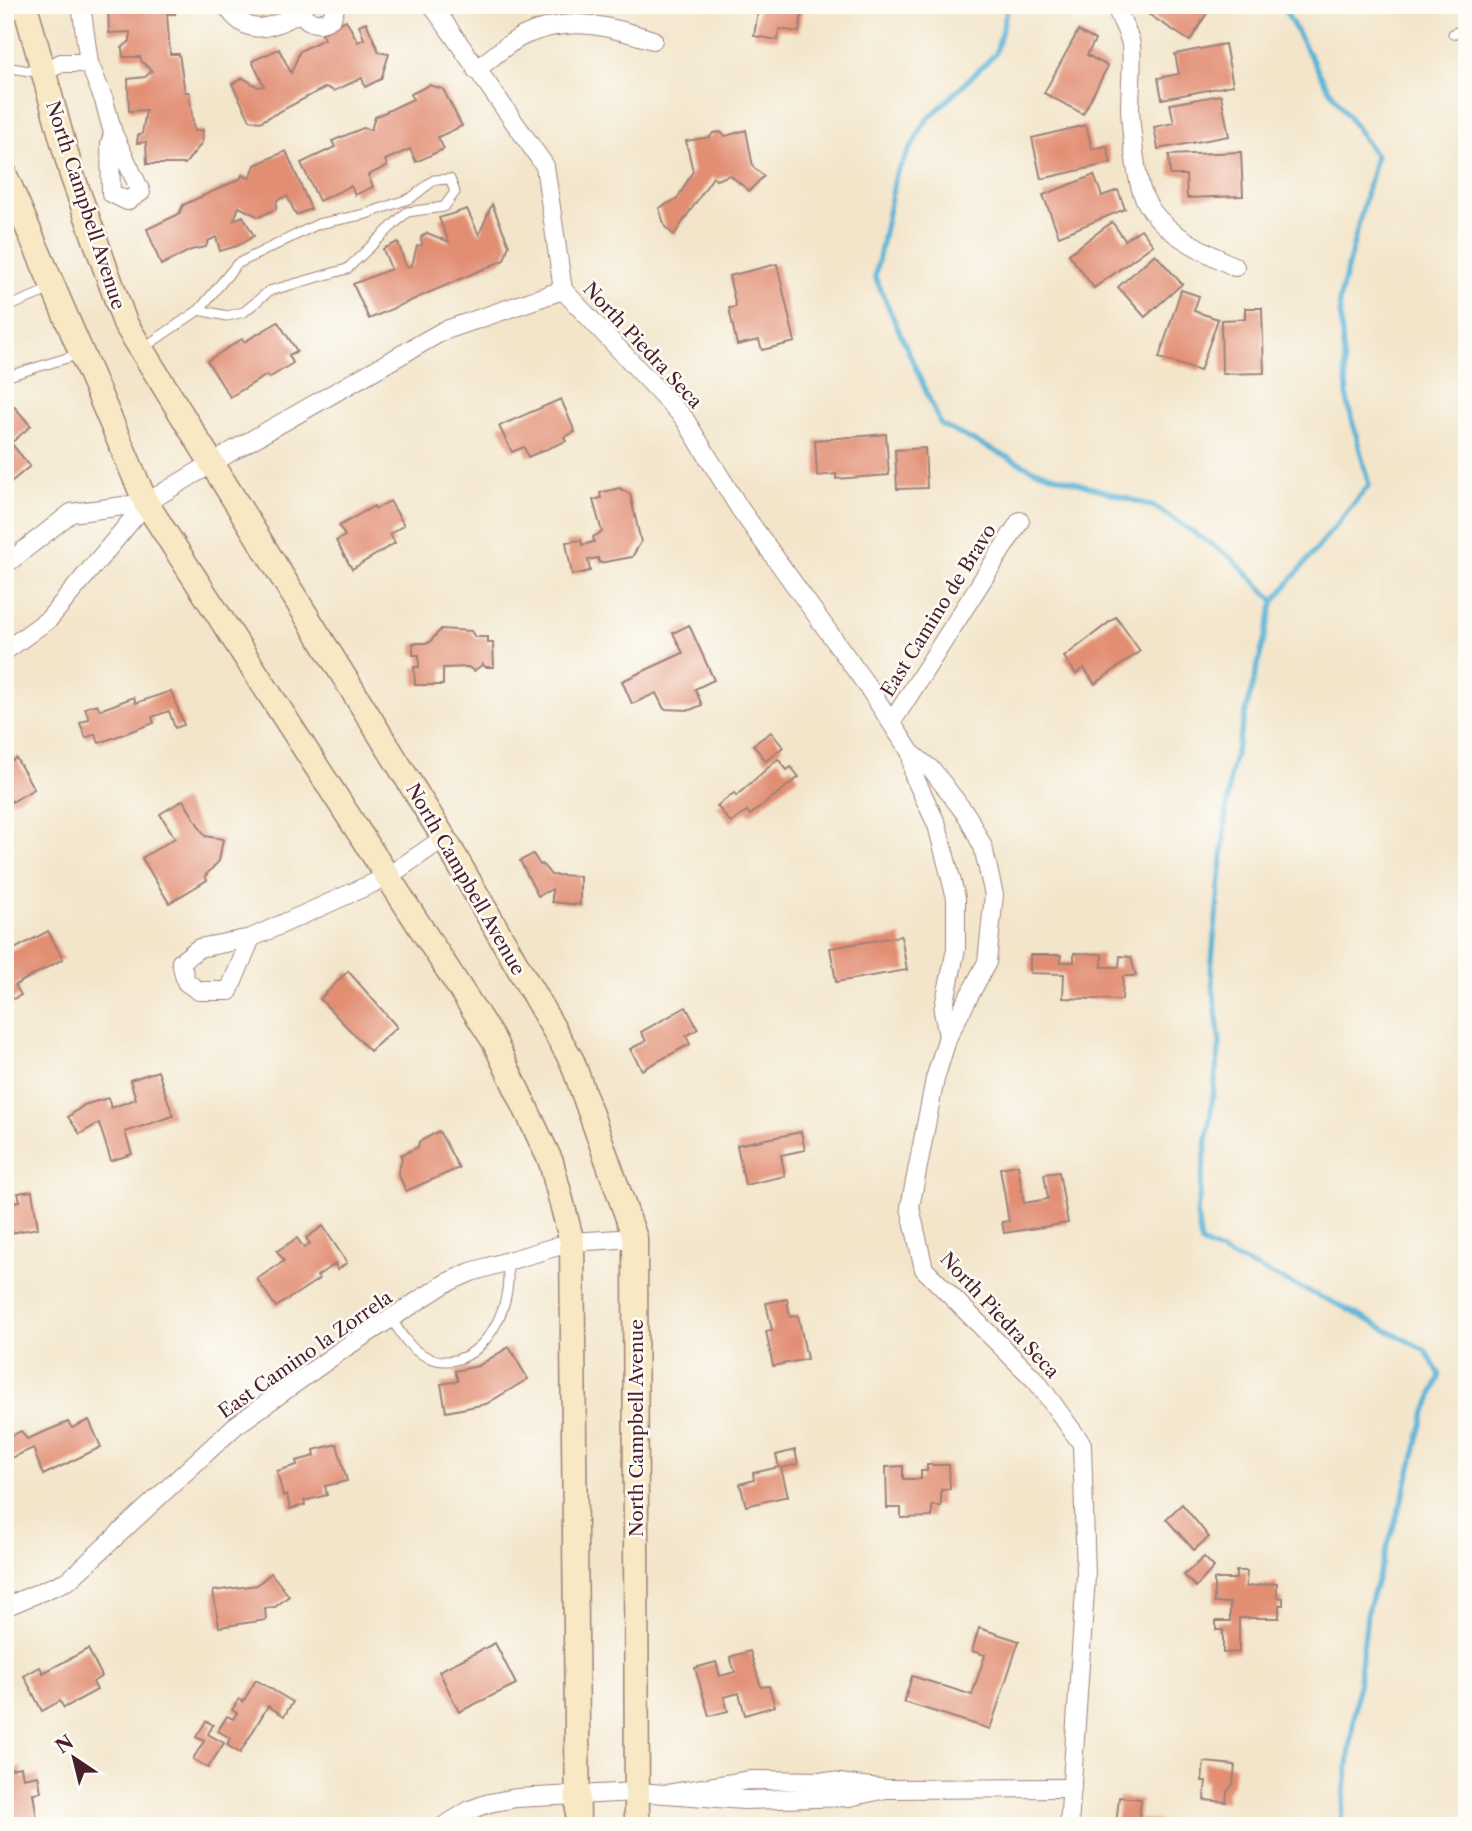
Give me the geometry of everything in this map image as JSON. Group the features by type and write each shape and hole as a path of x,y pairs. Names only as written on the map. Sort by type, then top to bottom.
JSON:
{"main road":[{"name":"North Campbell Avenue","path":"25,5 72,175 125,323 444,838 572,1061 635,1238 637,1826"},
{"path":"6,179 146,503 494,1041 551,1162 572,1242 578,1826"}],"street":[{"path":"81,5 89,62 113,133"},
{"path":"226,5 240,22 256,29 268,29 301,9 310,22 321,24 332,18 336,5"},
{"path":"432,5 545,166 563,290"},
{"path":"1116,5 1130,42 1133,145 1143,195 1161,221 1177,234 1235,267"},
{"path":"476,70 524,35 568,24 605,25 653,40"},
{"path":"43,73 61,64 89,62"},
{"name":"North Piedra Seca","path":"146,503 443,331 563,290 684,418 740,509 892,722 911,753 933,771 968,817 983,847 994,895 987,962 948,1036 935,1079 910,1207 924,1269 1037,1382 1082,1444 1086,1576 1069,1826"},
{"path":"5,565 71,513 146,503"},
{"path":"5,651 49,619 146,503"},
{"name":"East Camino de Bravo","path":"892,722 1020,521"},
{"name":"North Piedra Seca","path":"911,753 914,776 937,825 956,898 956,949 943,1011 948,1036"},
{"path":"251,938 387,877 444,838"},
{"name":"East Camino la Zorrela","path":"5,1607 69,1580 235,1426 346,1346 446,1283 471,1272 572,1242 635,1238"},
{"path":"444,1826 470,1810 516,1798 637,1792 666,1794 749,1780 824,1781 886,1789 1072,1787"}],"lane":[{"path":"1453,34 1467,27"},
{"path":"5,67 43,73"},
{"path":"141,349 199,310 237,264 318,224 366,214 411,198 434,180 450,179 455,192 444,207 407,212 347,269 269,291 244,312 227,316 199,310"},
{"path":"5,308 53,288"},
{"path":"5,377 81,354"},
{"path":"390,1318 418,1352 433,1359 452,1360 467,1356 487,1341 495,1328 508,1286 506,1262"}],"building":[{"path":"175,5 175,14 167,14 170,54 179,54 185,92 189,92 194,131 203,130 202,143 185,164 147,164 146,142 137,143 138,135 142,134 146,110 129,111 128,79 145,77 152,71 140,57 123,57 122,48 130,41 130,32 109,33 108,6"},
{"path":"759,5 803,5 799,32 779,29 778,40 754,36"},
{"path":"1149,5 1212,5 1190,41 1145,12"},
{"path":"346,20 358,42 364,39 359,25 366,22 379,52 389,54 381,79 365,87 362,78 334,91 326,87 260,122 250,120 232,84 243,78 258,87 264,86 252,61 279,49 291,73 300,51 324,39 322,33"},
{"path":"1078,31 1095,40 1087,55 1108,66 1083,114 1044,93"},
{"path":"1225,44 1233,85 1162,99 1158,78 1179,74 1175,54"},
{"path":"429,85 443,89 462,126 438,137 444,149 416,162 410,149 385,160 387,166 368,175 373,187 355,195 351,186 319,201 301,163 335,147 332,141 363,128 371,130 375,117 413,99 411,94"},
{"path":"1221,95 1229,136 1158,149 1154,127 1174,123 1170,104"},
{"path":"1086,125 1092,149 1107,146 1111,163 1041,179 1032,138"},
{"path":"746,130 753,167 764,176 749,191 730,175 716,180 713,177 674,235 665,227 659,208 677,199 693,171 686,141 710,137 713,133 720,132 726,136"},
{"path":"286,151 311,209 296,215 287,196 277,200 276,209 259,217 239,207 234,220 243,216 254,236 237,246 220,251 216,237 208,241 206,247 191,250 161,265 147,229 179,214 183,205 240,179 242,175 250,178 255,165"},
{"path":"1241,152 1243,196 1187,198 1186,175 1170,175 1169,155"},
{"path":"1094,175 1102,196 1118,190 1125,209 1059,236 1043,195"},
{"path":"492,204 509,245 504,260 369,319 353,284 391,269 383,249 398,242 406,267 412,265 417,246 422,245 421,237 427,233 449,242 439,218 467,209 479,235"},
{"path":"1112,222 1125,240 1141,229 1153,245 1094,288 1069,254"},
{"path":"1155,254 1182,284 1145,317 1118,287"},
{"path":"777,264 795,342 762,350 759,340 737,345 729,308 736,307 729,276"},
{"path":"1181,290 1199,296 1194,311 1218,319 1200,371 1159,358"},
{"path":"1245,308 1262,308 1264,373 1222,374 1221,320 1245,319"},
{"path":"278,322 297,351 289,355 293,363 230,397 207,361 242,339 244,342"},
{"path":"561,399 575,432 564,437 566,441 528,457 524,447 512,452 499,426"},
{"path":"11,403 31,426 11,443 30,466 5,487 5,408"},
{"path":"886,434 889,475 836,479 836,474 817,476 815,440"},
{"path":"925,448 927,488 897,489 895,450"},
{"path":"619,488 630,494 641,542 632,557 599,563 598,558 588,560 590,571 572,575 566,542 581,540 582,545 594,542 593,537 602,532 593,500 601,498 600,493"},
{"path":"390,501 404,525 390,534 395,543 352,569 336,541 345,536 339,526 374,506 376,509"},
{"path":"1116,617 1140,651 1095,684 1084,668 1076,674 1064,657"},
{"path":"689,625 714,680 695,689 702,705 690,710 664,709 656,693 632,704 622,681 683,653 673,633"},
{"path":"441,629 471,631 475,637 488,637 488,643 493,643 494,667 485,667 483,664 474,671 468,667 443,668 443,685 415,685 414,667 419,667 419,655 413,655 413,643 429,643"},
{"path":"171,691 184,725 175,728 169,711 152,717 154,723 99,743 95,734 86,738 80,723 89,719 85,708 97,704 100,710 134,697 136,703"},
{"path":"771,732 783,747 766,761 753,745"},
{"path":"16,758 34,789 12,802 5,791 5,764"},
{"path":"778,759 787,770 791,767 799,777 750,815 747,811 731,823 717,806 734,793 736,796"},
{"path":"183,800 205,836 223,839 219,861 205,876 207,880 169,903 142,858 175,838 160,814"},
{"path":"533,854 551,875 580,876 580,905 552,902 552,889 538,896 520,861"},
{"path":"48,931 63,959 15,985 21,995 5,1003 5,954"},
{"path":"901,936 907,970 836,982 830,948"},
{"path":"1074,953 1102,954 1102,967 1119,967 1120,956 1131,957 1136,976 1123,976 1122,1000 1063,998 1064,974 1030,973 1030,955 1061,955 1061,962 1074,962"},
{"path":"348,971 397,1027 370,1051 320,999"},
{"path":"686,1007 698,1029 686,1036 690,1044 642,1070 630,1049 646,1041 641,1032"},
{"path":"158,1071 173,1116 125,1132 132,1154 111,1161 99,1123 80,1134 68,1117 84,1105 108,1098 111,1108 136,1099 130,1080"},
{"path":"439,1131 459,1168 406,1191 398,1173 401,1155 418,1147 419,1142"},
{"path":"801,1132 805,1150 781,1155 785,1176 745,1185 737,1145"},
{"path":"1018,1165 1024,1203 1048,1199 1044,1174 1059,1172 1068,1223 1004,1233 1002,1222 1009,1221 1000,1168"},
{"path":"32,1191 38,1228 5,1234 5,1204 20,1201 18,1193"},
{"path":"323,1226 347,1263 337,1270 335,1264 317,1276 319,1279 276,1307 257,1279 284,1261 277,1251 297,1238 304,1248 310,1244 306,1238"},
{"path":"787,1299 790,1317 798,1315 807,1359 773,1366 766,1331 772,1330 766,1303"},
{"path":"509,1347 528,1379 486,1404 446,1412 441,1384 458,1381 455,1371 478,1366"},
{"path":"89,1420 101,1447 43,1475 33,1448 12,1458 5,1439 21,1431 27,1439 68,1422 72,1428"},
{"path":"337,1444 347,1481 325,1486 327,1495 304,1501 305,1505 290,1509 287,1495 283,1496 277,1471 297,1465 296,1461 315,1456 314,1450"},
{"path":"795,1450 798,1464 781,1468 788,1496 746,1506 740,1484 754,1480 753,1473 779,1467 776,1455"},
{"path":"927,1465 949,1465 950,1489 941,1490 941,1506 932,1506 932,1517 901,1518 901,1508 887,1508 886,1467 903,1466 903,1479 921,1479 921,1471 927,1471"},
{"path":"1182,1504 1209,1537 1194,1550 1166,1519"},
{"path":"1204,1557 1214,1567 1196,1587 1184,1575"},
{"path":"1236,1571 1247,1571 1246,1587 1277,1583 1277,1597 1283,1598 1283,1605 1279,1605 1279,1618 1239,1618 1239,1652 1223,1653 1223,1630 1216,1630 1216,1621 1230,1621 1230,1603 1214,1603 1214,1579 1236,1579"},
{"path":"271,1573 289,1596 275,1607 265,1608 266,1620 219,1627 213,1591 257,1585"},
{"path":"979,1628 1019,1641 990,1729 904,1702 912,1676 972,1695 985,1655 972,1651"},
{"path":"495,1643 516,1684 459,1712 439,1671"},
{"path":"88,1649 102,1676 93,1682 97,1690 64,1708 60,1701 42,1711 24,1676 40,1667 43,1673"},
{"path":"750,1651 761,1687 769,1686 775,1706 745,1715 739,1693 724,1697 728,1711 709,1716 695,1668 716,1662 720,1676 735,1672 730,1657"},
{"path":"256,1680 293,1702 284,1716 268,1706 240,1753 227,1745 230,1738 218,1731 227,1716 233,1719 237,1713 232,1710 239,1699 243,1702"},
{"path":"206,1721 213,1725 208,1734 224,1743 208,1768 193,1759 204,1741 196,1737"},
{"path":"1204,1762 1235,1765 1233,1784 1227,1792 1226,1802 1204,1800"},
{"path":"21,1767 23,1778 38,1775 41,1792 33,1793 36,1826 5,1826 5,1770"},
{"path":"1119,1797 1141,1799 1139,1819 1162,1821 1161,1826 1116,1826"}],"waterway":[{"path":"1007,5 996,53 926,121 896,174 875,277 941,425 1032,469 1155,507 1232,558 1274,601 1230,775 1211,970 1220,1043 1197,1214 1201,1243 1339,1305 1425,1350 1440,1375 1424,1417 1406,1487 1368,1609 1340,1826"},
{"path":"1274,601 1369,485 1348,404 1339,301 1376,156 1325,83 1282,5"}]}
